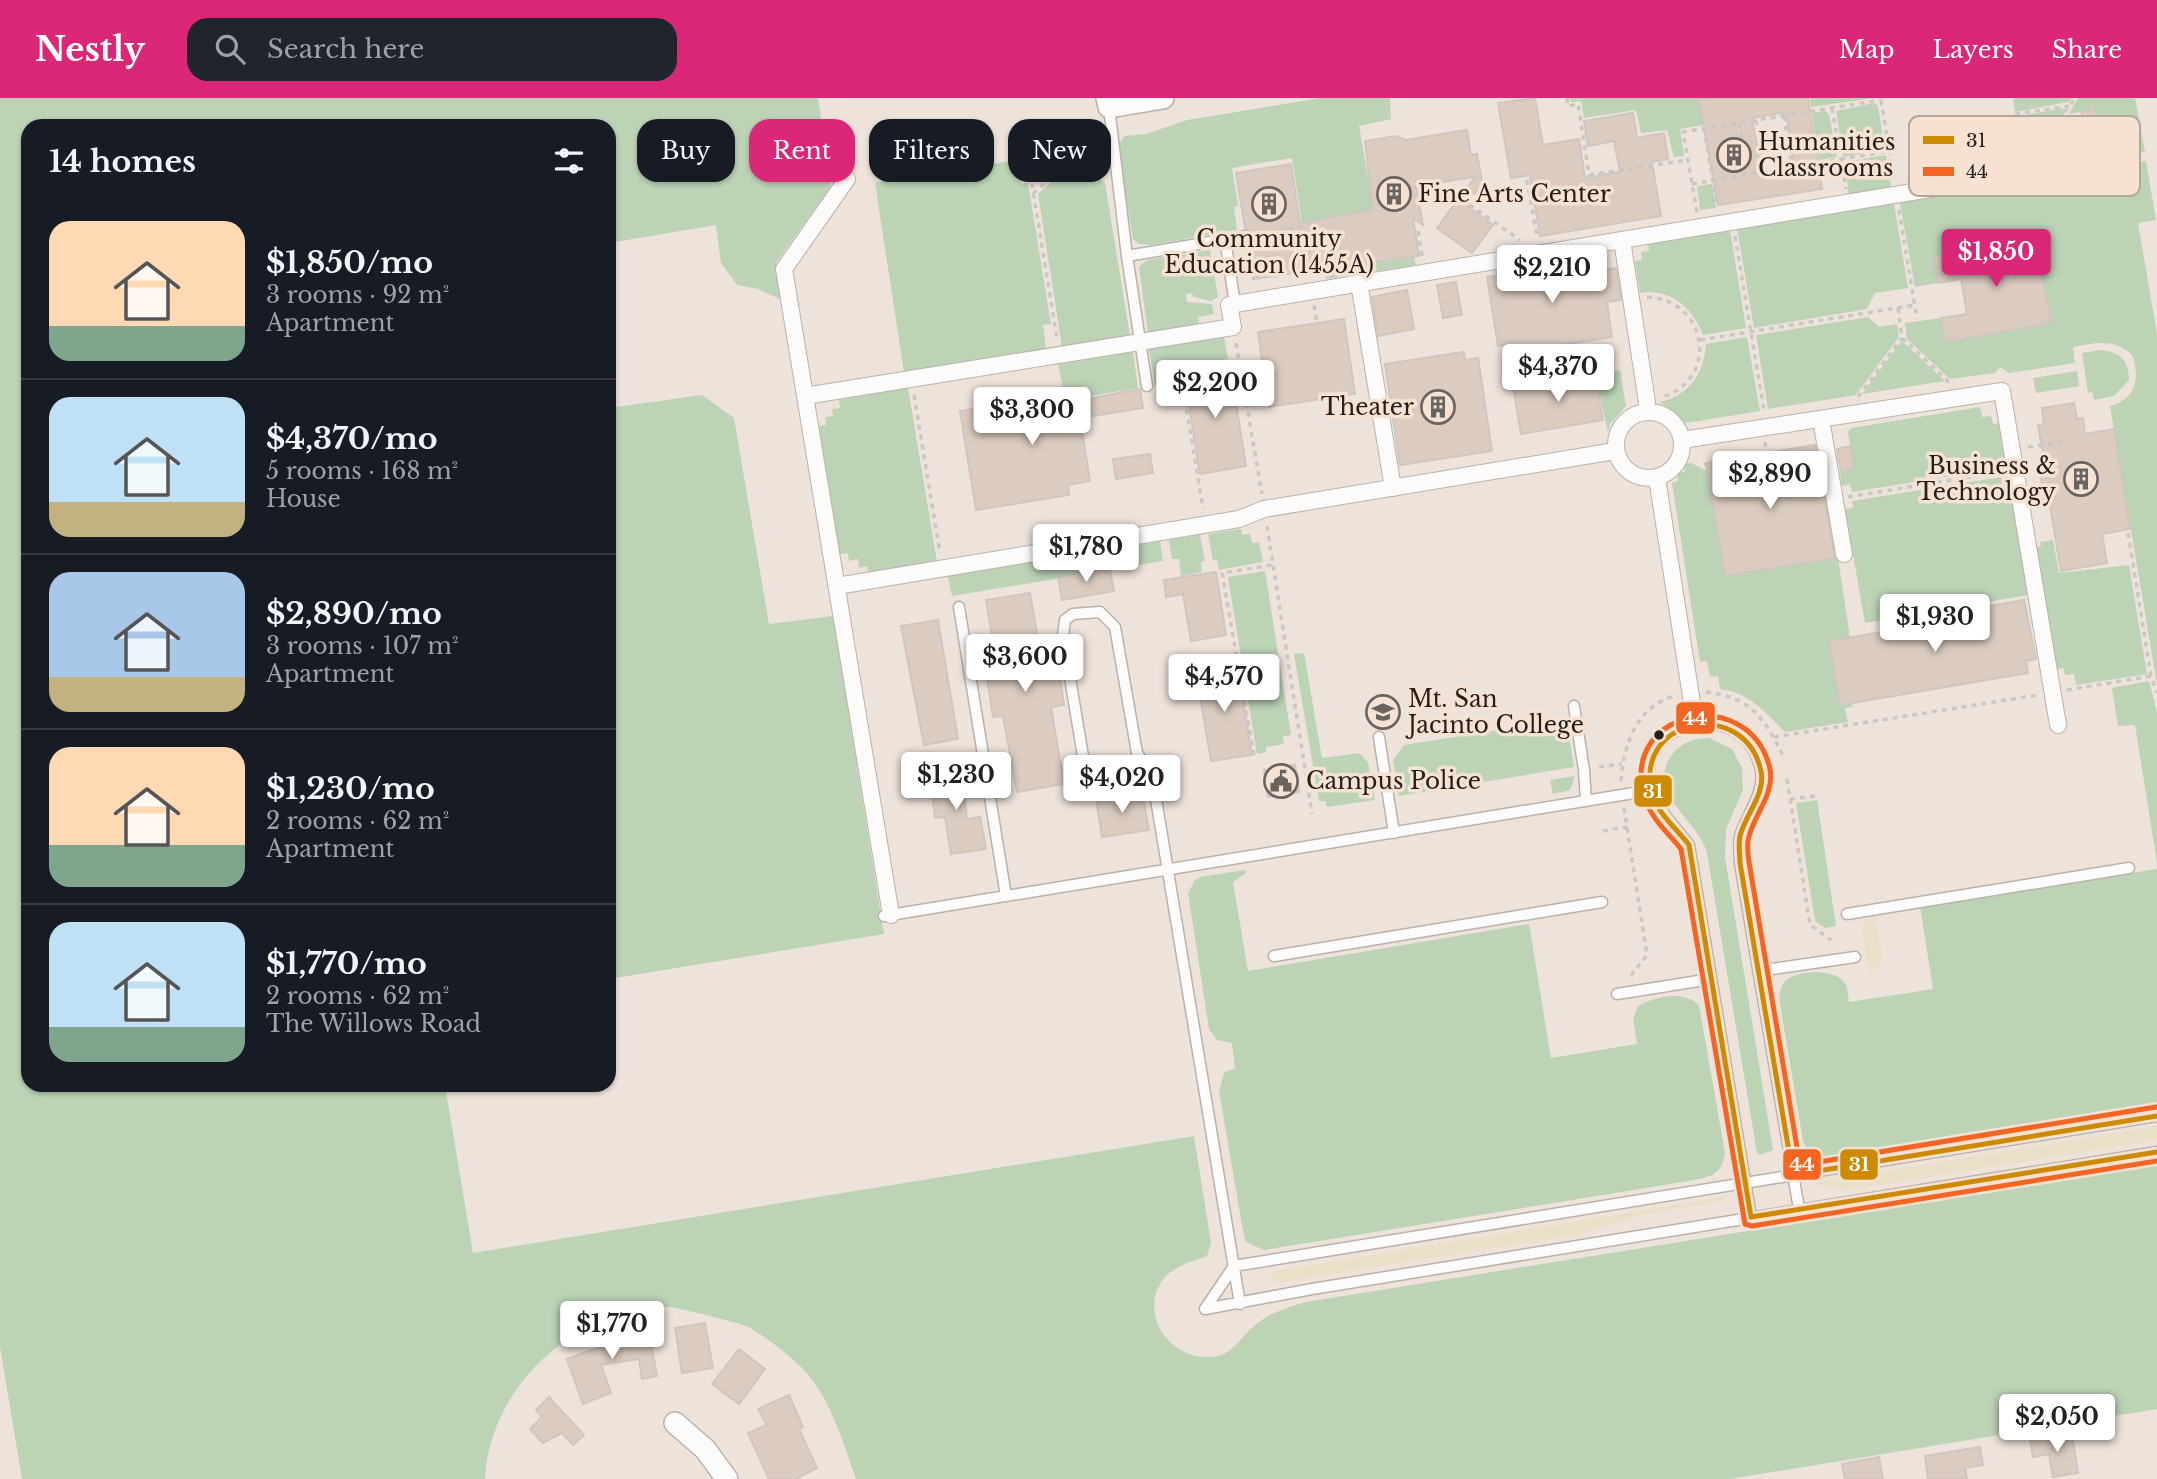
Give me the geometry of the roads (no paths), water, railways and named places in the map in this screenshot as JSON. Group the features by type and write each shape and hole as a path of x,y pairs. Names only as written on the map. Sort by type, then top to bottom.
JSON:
{"street":[{"path":"1108,103 1163,98"},
{"path":"845,182 784,269 888,915"},
{"path":"805,396 1233,327 1229,305 1909,193"},
{"path":"1622,240 1646,407"},
{"path":"1359,283 1393,488"},
{"path":"1682,440 2003,391 2058,724"},
{"path":"1646,407 1665,416 1679,430 1682,440 1682,449 1674,467 1657,478 1635,476 1619,461 1615,451 1622,425 1646,407"},
{"path":"1821,419 1844,554"},
{"path":"837,586 1239,519 1264,509 1615,451"},
{"path":"1657,478 1695,722"},
{"path":"675,1423 705,1449 727,1479"}],"lane":[{"path":"1108,103 1147,386"},
{"path":"1127,256 1246,236"},
{"path":"1225,239 1235,304"},
{"path":"959,607 1006,896"},
{"path":"1148,771 1129,782 1100,788 1093,787 1087,780 1063,636 1065,620 1073,614 1100,612 1115,627 1137,753 1153,775 1240,1304"},
{"path":"1574,706 1586,802"},
{"path":"1751,1217 1689,845 1662,811 1652,790 1651,766 1661,743 1676,731 1695,722 1717,724 1733,732 1752,750 1762,773 1740,838 1740,863 1798,1209"},
{"path":"1379,737 1394,833"},
{"path":"888,915 1652,790"},
{"path":"1847,914 2129,868"},
{"path":"1274,956 1602,902"},
{"path":"1758,971 1855,957"},
{"path":"1617,994 1711,979"},
{"path":"2157,1116 1234,1266 1205,1309 1798,1209 2157,1152"}],"place":[{"name":"Humanities Classrooms","path":"1734,155"},
{"name":"Fine Arts Center","path":"1394,194"},
{"name":"Community Education (1455A)","path":"1269,204"},
{"name":"Theater","path":"1438,407"},
{"name":"Business & Technology","path":"2081,479"},
{"name":"Mt. San Jacinto College","path":"1383,712"},
{"name":"Campus Police","path":"1281,781"}]}
